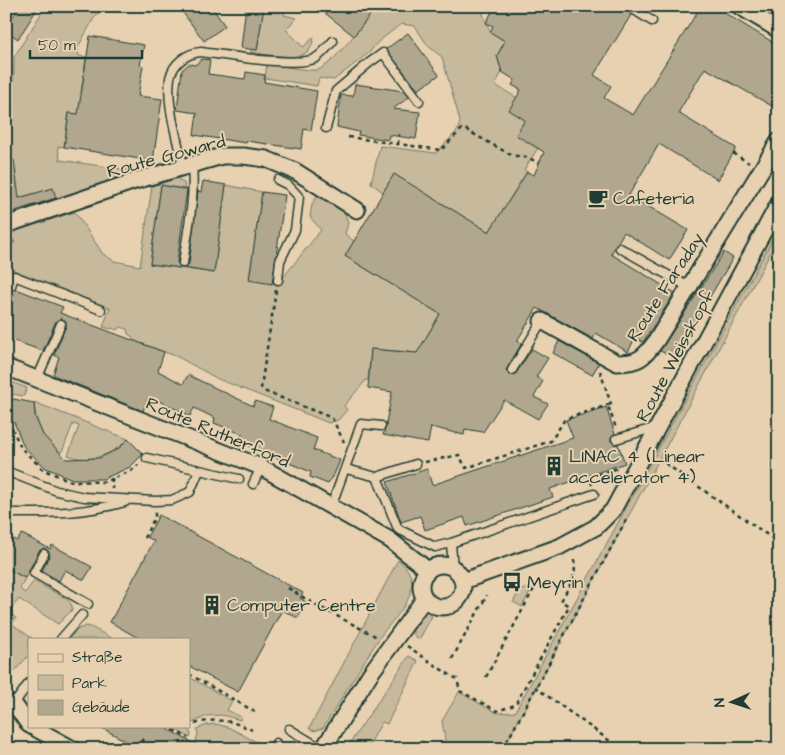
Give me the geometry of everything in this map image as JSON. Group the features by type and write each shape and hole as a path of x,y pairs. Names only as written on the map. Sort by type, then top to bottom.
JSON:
{"street":[{"path":"739,6 779,30"},
{"name":"Route Faraday","path":"542,321 607,359 617,363 628,363 638,360 648,352 779,141"},
{"name":"Route Goward","path":"6,225 135,181 222,156 266,159 295,171 357,210"},
{"name":"Route Weisskopf","path":"463,581 559,547 596,527 613,510 779,203"},
{"name":"Route Rutherford","path":"6,367 261,466 390,540 424,567 427,572"},
{"path":"439,566 454,568 463,581 462,593 452,605 436,606 425,598 422,591 422,582 427,572 439,566"},
{"path":"323,749 370,674 425,598"},
{"path":"10,704 28,724"},
{"path":"34,728 73,749"}],"lane":[{"path":"628,6 652,21"},
{"path":"183,263 192,198 188,166 172,113 170,76 177,64 191,53 201,52 267,60 307,61 316,58 333,41"},
{"path":"326,128 336,91 383,53 419,101"},
{"path":"278,180 288,185 299,197 295,230 280,261 278,280"},
{"path":"620,248 689,287"},
{"path":"9,285 14,276 101,310"},
{"path":"512,370 542,321"},
{"path":"37,379 61,324"},
{"path":"331,507 361,424 382,426"},
{"path":"618,439 658,426"},
{"path":"147,458 239,479"},
{"path":"346,469 377,477 416,464"},
{"path":"253,484 261,466"},
{"path":"6,471 57,491 84,497 155,502 172,500 190,492 199,471"},
{"path":"377,477 398,529 435,547 594,494"},
{"path":"8,513 71,512 100,509 132,500"},
{"path":"451,543 454,568"},
{"path":"44,554 34,573 88,604"},
{"path":"62,638 82,615"},
{"path":"10,704 28,684"},
{"path":"289,729 323,749"}],"path":[{"path":"348,137 441,150 462,128 511,155 530,158 539,163"},
{"path":"398,144 399,134"},
{"path":"733,153 761,170"},
{"path":"6,259 14,239"},
{"path":"275,294 262,387 264,391 332,418 350,454"},
{"path":"600,370 611,404 608,406 618,439"},
{"path":"416,464 459,455 466,468 551,441 565,419 611,404"},
{"path":"6,424 11,426 21,448 44,470 72,481 104,482 132,470 147,458"},
{"path":"659,459 779,543"},
{"path":"590,477 615,469"},
{"path":"144,538 155,517 155,502"},
{"path":"403,643 456,680 460,690 497,711 515,705 569,606 561,601 575,576 576,564 573,554"},
{"path":"486,677 536,585"},
{"path":"288,588 337,617 383,640"},
{"path":"452,659 486,595"},
{"path":"190,675 257,713"},
{"path":"503,749 536,687 621,749"},
{"path":"195,724 206,720 219,719 252,730"},
{"path":"170,728 188,738"},
{"path":"137,749 143,739"},
{"path":"419,749 423,741"}],"green space":[{"path":"46,6 105,6 94,18 77,49 79,56 86,57 81,93 130,101 127,122 69,113 64,147 58,146 60,160 136,171 137,174 42,206 36,193 14,199 6,152 6,140 11,139 7,113 13,112 14,57"},
{"path":"264,6 285,6 284,15 297,18 286,29 303,47 314,37 309,50 303,54 289,57 250,52 253,49 257,50"},
{"path":"377,6 483,6 483,14 490,31 505,41 497,56 502,72 495,85 517,98 525,120 516,135 538,148 524,170 527,172 489,232 394,175 383,192 371,183 380,146 436,153 458,130 460,121 442,57 428,46 415,26 401,24 378,42 370,52 334,80 319,78 317,86 265,78 267,64 312,70 323,67 348,42"},
{"path":"176,178 184,183 185,189 161,185 150,264 214,273 226,185 262,192 249,280 278,284 321,230 310,217 312,204 318,195 344,210 348,223 345,234 354,241 345,256 440,314 413,360 410,352 371,349 368,380 344,406 347,410 338,420 329,423 218,379 178,357 132,340 133,337 128,334 127,329 121,327 117,330 103,327 110,308 6,267 6,234 75,212 103,254 114,261 140,266 152,186"},
{"path":"779,227 779,237 503,749 441,749 445,739 442,721 459,692 497,713 515,712"},
{"path":"6,380 27,388 24,396 12,394 10,402 6,401"},
{"path":"34,402 128,439 115,450 100,456 84,459 68,455 79,426 73,424 62,452 55,449 41,431"},
{"path":"398,560 405,566 411,577 412,586 407,602 374,646 323,728 315,731 309,729"},
{"path":"6,568 25,578 20,589 25,593 34,581 67,599 72,605 72,610 58,624 19,599 8,613 16,618 12,624 32,638 28,638 28,656 6,681"},
{"path":"533,586 522,607 513,602 519,591"},
{"path":"429,614 432,616 419,640 413,634 415,624"},
{"path":"86,626 91,627 111,638 70,638 78,629"},
{"path":"409,656 418,661 387,724 382,722 367,749 346,749"},
{"path":"190,678 232,701 227,710 241,717 240,720 222,715 207,716 192,723 190,718"},
{"path":"216,724 230,728 262,745 263,749 203,749 195,744 198,734 197,729"},
{"path":"173,728 189,728 190,738"}],"building":[{"path":"20,6 39,6 18,39 6,31 6,27"},
{"path":"178,6 211,6 225,26 204,41"},
{"path":"246,6 264,6 257,50 241,48"},
{"path":"330,6 377,6 354,36 325,13"},
{"path":"495,6 622,6 631,15 594,75 611,86 604,98 633,115 701,6 727,6 723,12 779,46 779,110 705,68 678,113 736,148 718,180 659,144 629,195 688,230 669,260 624,232 611,254 675,293 643,342 635,338 628,352 596,333 593,339 537,308 517,341 522,343 506,370 510,375 515,375 532,349 548,358 536,377 543,381 534,397 548,404 538,419 504,400 483,432 465,429 464,435 431,427 428,443 383,435 392,392 368,388 371,349 417,353 440,314 345,256 394,174 489,232 527,172 534,175 544,152 516,135 525,120 509,110 521,90 512,85 515,80 502,72 497,56 505,41 490,32 493,26 486,23"},
{"path":"408,33 439,75 418,90 386,49"},
{"path":"90,36 144,45 140,65 143,66 138,96 162,99 153,161 64,147 69,113 78,114"},
{"path":"202,59 210,60 208,74 245,79 246,72 265,75 264,82 317,91 311,131 304,129 301,149 194,135 197,113 177,110 182,70 189,64 195,65"},
{"path":"355,84 404,91 409,97 393,109 420,112 416,139 389,135 388,140 358,135 359,132 337,127 341,95 353,96"},
{"path":"6,160 14,160 19,198 53,188 56,198 6,214"},
{"path":"203,181 226,185 214,273 184,268 189,264 198,191 201,192"},
{"path":"161,185 187,190 177,262 181,268 150,264"},
{"path":"262,192 285,195 272,284 249,280"},
{"path":"724,252 733,258 674,357 660,351"},
{"path":"16,289 63,307 60,313 164,352 158,371 183,384 188,375 253,406 255,401 273,407 269,419 317,438 313,450 340,460 333,477 328,484 310,477 311,472 240,441 242,434 214,423 215,418 194,408 190,416 159,401 148,398 143,411 53,375 59,357 54,355 66,326 66,321 61,318 56,321 43,351 6,338 6,314"},
{"path":"559,341 599,363 592,375 553,353"},
{"path":"13,399 34,403 35,416 43,435 66,459 99,458 118,449 128,439 143,454 130,467 103,479 73,479 46,468 24,447 14,422 6,419 6,405 10,406"},
{"name":"LINAC 4 (Linear accelerator 4)","path":"606,407 615,434 611,437 611,441 614,444 618,444 625,463 550,489 553,497 467,526 464,517 425,530 420,516 401,522 387,482 427,469 432,485 573,438 566,420"},
{"name":"Computer Centre","path":"159,515 303,593 300,598 306,602 298,618 282,610 238,692 190,667 190,638 138,638 110,622 154,541 147,537"},
{"path":"22,534 50,549 52,545 92,567 84,580 65,570 59,581 42,571 50,554 44,548 39,551 25,578 6,568 6,535 17,541"},
{"path":"102,728 166,728 204,749 141,749"}],"place":[{"name":"Cafeteria","path":"598,198"},
{"name":"LINAC 4 (Linear accelerator 4)","path":"554,466"},
{"name":"Meyrin","path":"512,582"},
{"name":"Computer Centre","path":"212,605"}]}
